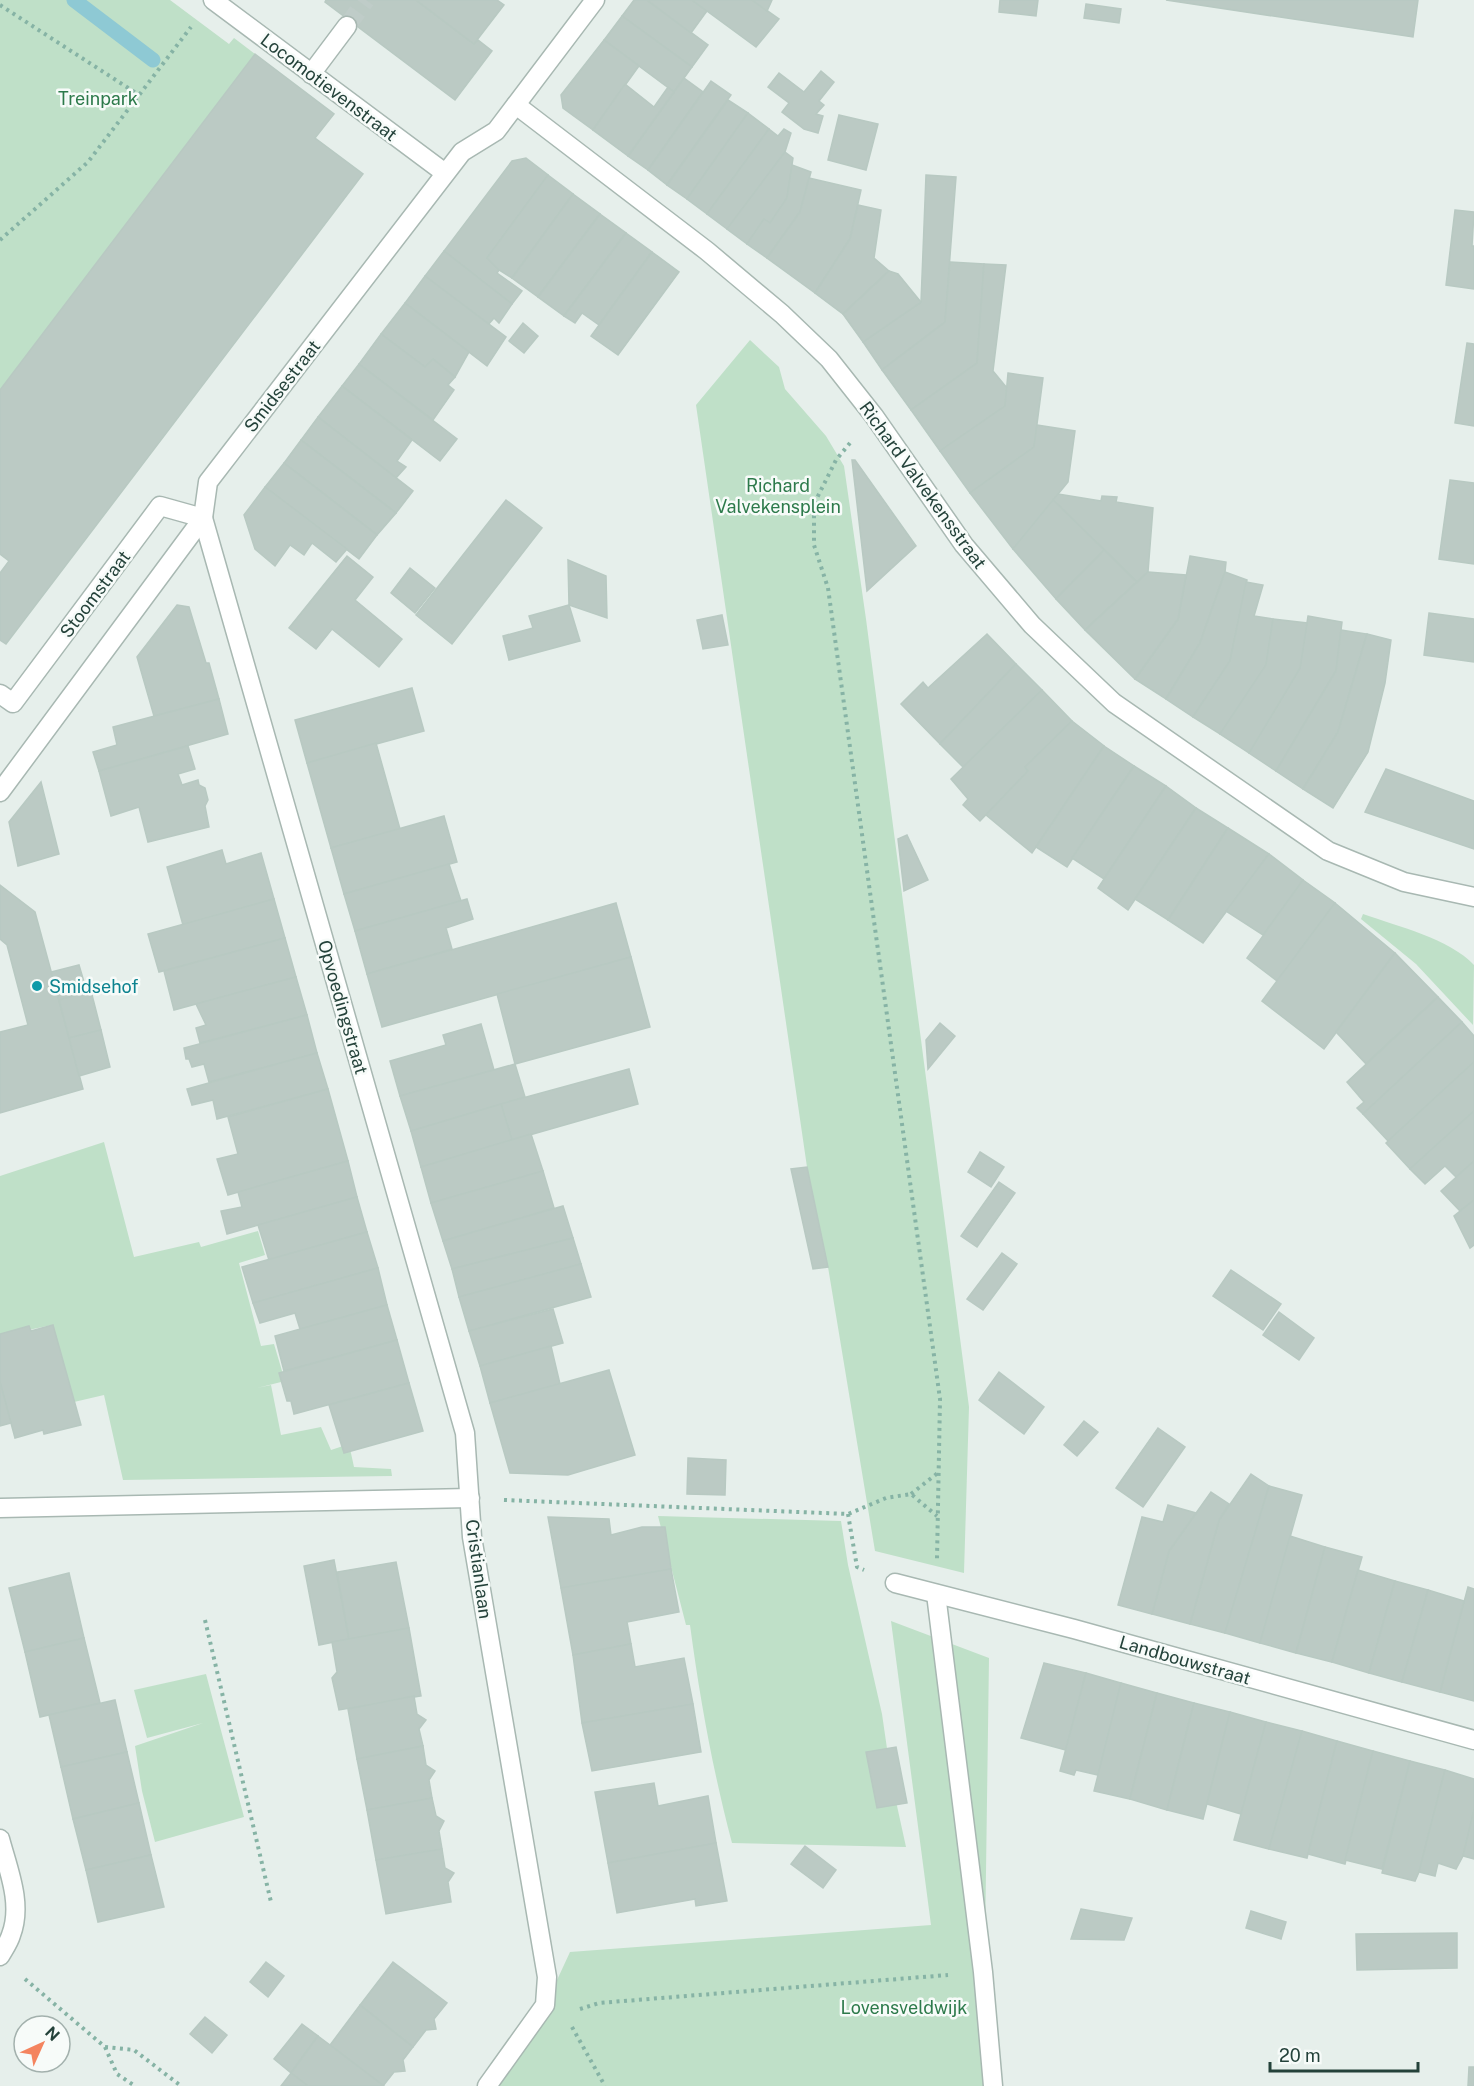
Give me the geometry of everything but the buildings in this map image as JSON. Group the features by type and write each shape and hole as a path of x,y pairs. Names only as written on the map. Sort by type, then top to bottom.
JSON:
{"street":[{"name":"Locomotievenstraat","path":"213,0 445,173"},
{"name":"Smidsestraat","path":"203,518 207,482 445,173 462,152 496,131 595,0"},
{"path":"311,74 347,26"},
{"name":"Richard Valvekensstraat","path":"516,105 706,251 782,314 829,358 874,416 964,545 1032,625 1114,703 1328,852 1404,882 1474,897"},
{"name":"Stoomstraat","path":"0,694 13,704 160,506 203,518"},
{"path":"0,792 203,518"},
{"name":"Opvoedingstraat","path":"203,518 465,1433 470,1498"},
{"name":"Cristianlaan","path":"0,1508 470,1498 472,1537 547,1977 545,2006"},
{"name":"Landbouwstraat","path":"895,1583 1074,1629 1474,1740"},
{"path":"936,1594 983,1972 993,2086"},
{"path":"0,1839 13,1889 16,1914 11,1936 0,1956"},
{"path":"487,2086 545,2006"}],"path":[{"path":"0,5 139,95"},
{"path":"0,240 5,238 88,162 197,19"},
{"path":"874,416 836,460 814,504 814,545 828,588 940,1399 936,1594"},
{"path":"470,1498 849,1514 886,1498 912,1494 939,1472"},
{"path":"912,1494 938,1516"},
{"path":"849,1514 857,1567 895,1583"},
{"path":"205,1620 271,1902"},
{"path":"17,1972 105,2047 117,2074 135,2086"},
{"path":"564,2014 599,2003 983,1972"},
{"path":"545,2006 564,2014 605,2086"},
{"path":"105,2047 134,2050 181,2086"}],"green space":[{"name":"Treinpark","path":"0,0 170,0 229,44 234,38 255,54 0,390"},
{"name":"Richard Valvekensplein","path":"750,340 779,367 785,389 826,436 844,466 969,1407 964,1573 875,1551 828,1267 807,1167 696,405"},
{"path":"1363,914 1437,941 1464,956 1474,965 1473,1025 1416,964 1361,919"},
{"path":"104,1142 134,1257 199,1242 201,1247 258,1231 265,1255 239,1263 261,1346 274,1344 285,1381 257,1388 271,1385 281,1435 321,1427 331,1450 349,1444 354,1467 391,1469 392,1476 123,1480 104,1395 74,1402 52,1325 0,1336 0,1176"},
{"path":"658,1516 841,1521 848,1565 882,1714 892,1783 906,1847 732,1843 708,1735 690,1625 686,1625"},
{"name":"Lovensveldwijk","path":"891,1621 989,1658 983,2086 487,2086 545,2006 570,1952 931,1925"},
{"path":"206,1674 244,1817 155,1842 142,1791 135,1746 203,1723 147,1738 134,1690"}],"waterway":[{"path":"74,0 153,60"}],"tunnel":[{"path":"347,26 366,0"}],"place":[{"name":"Smidsehof","path":"37,986"}]}
